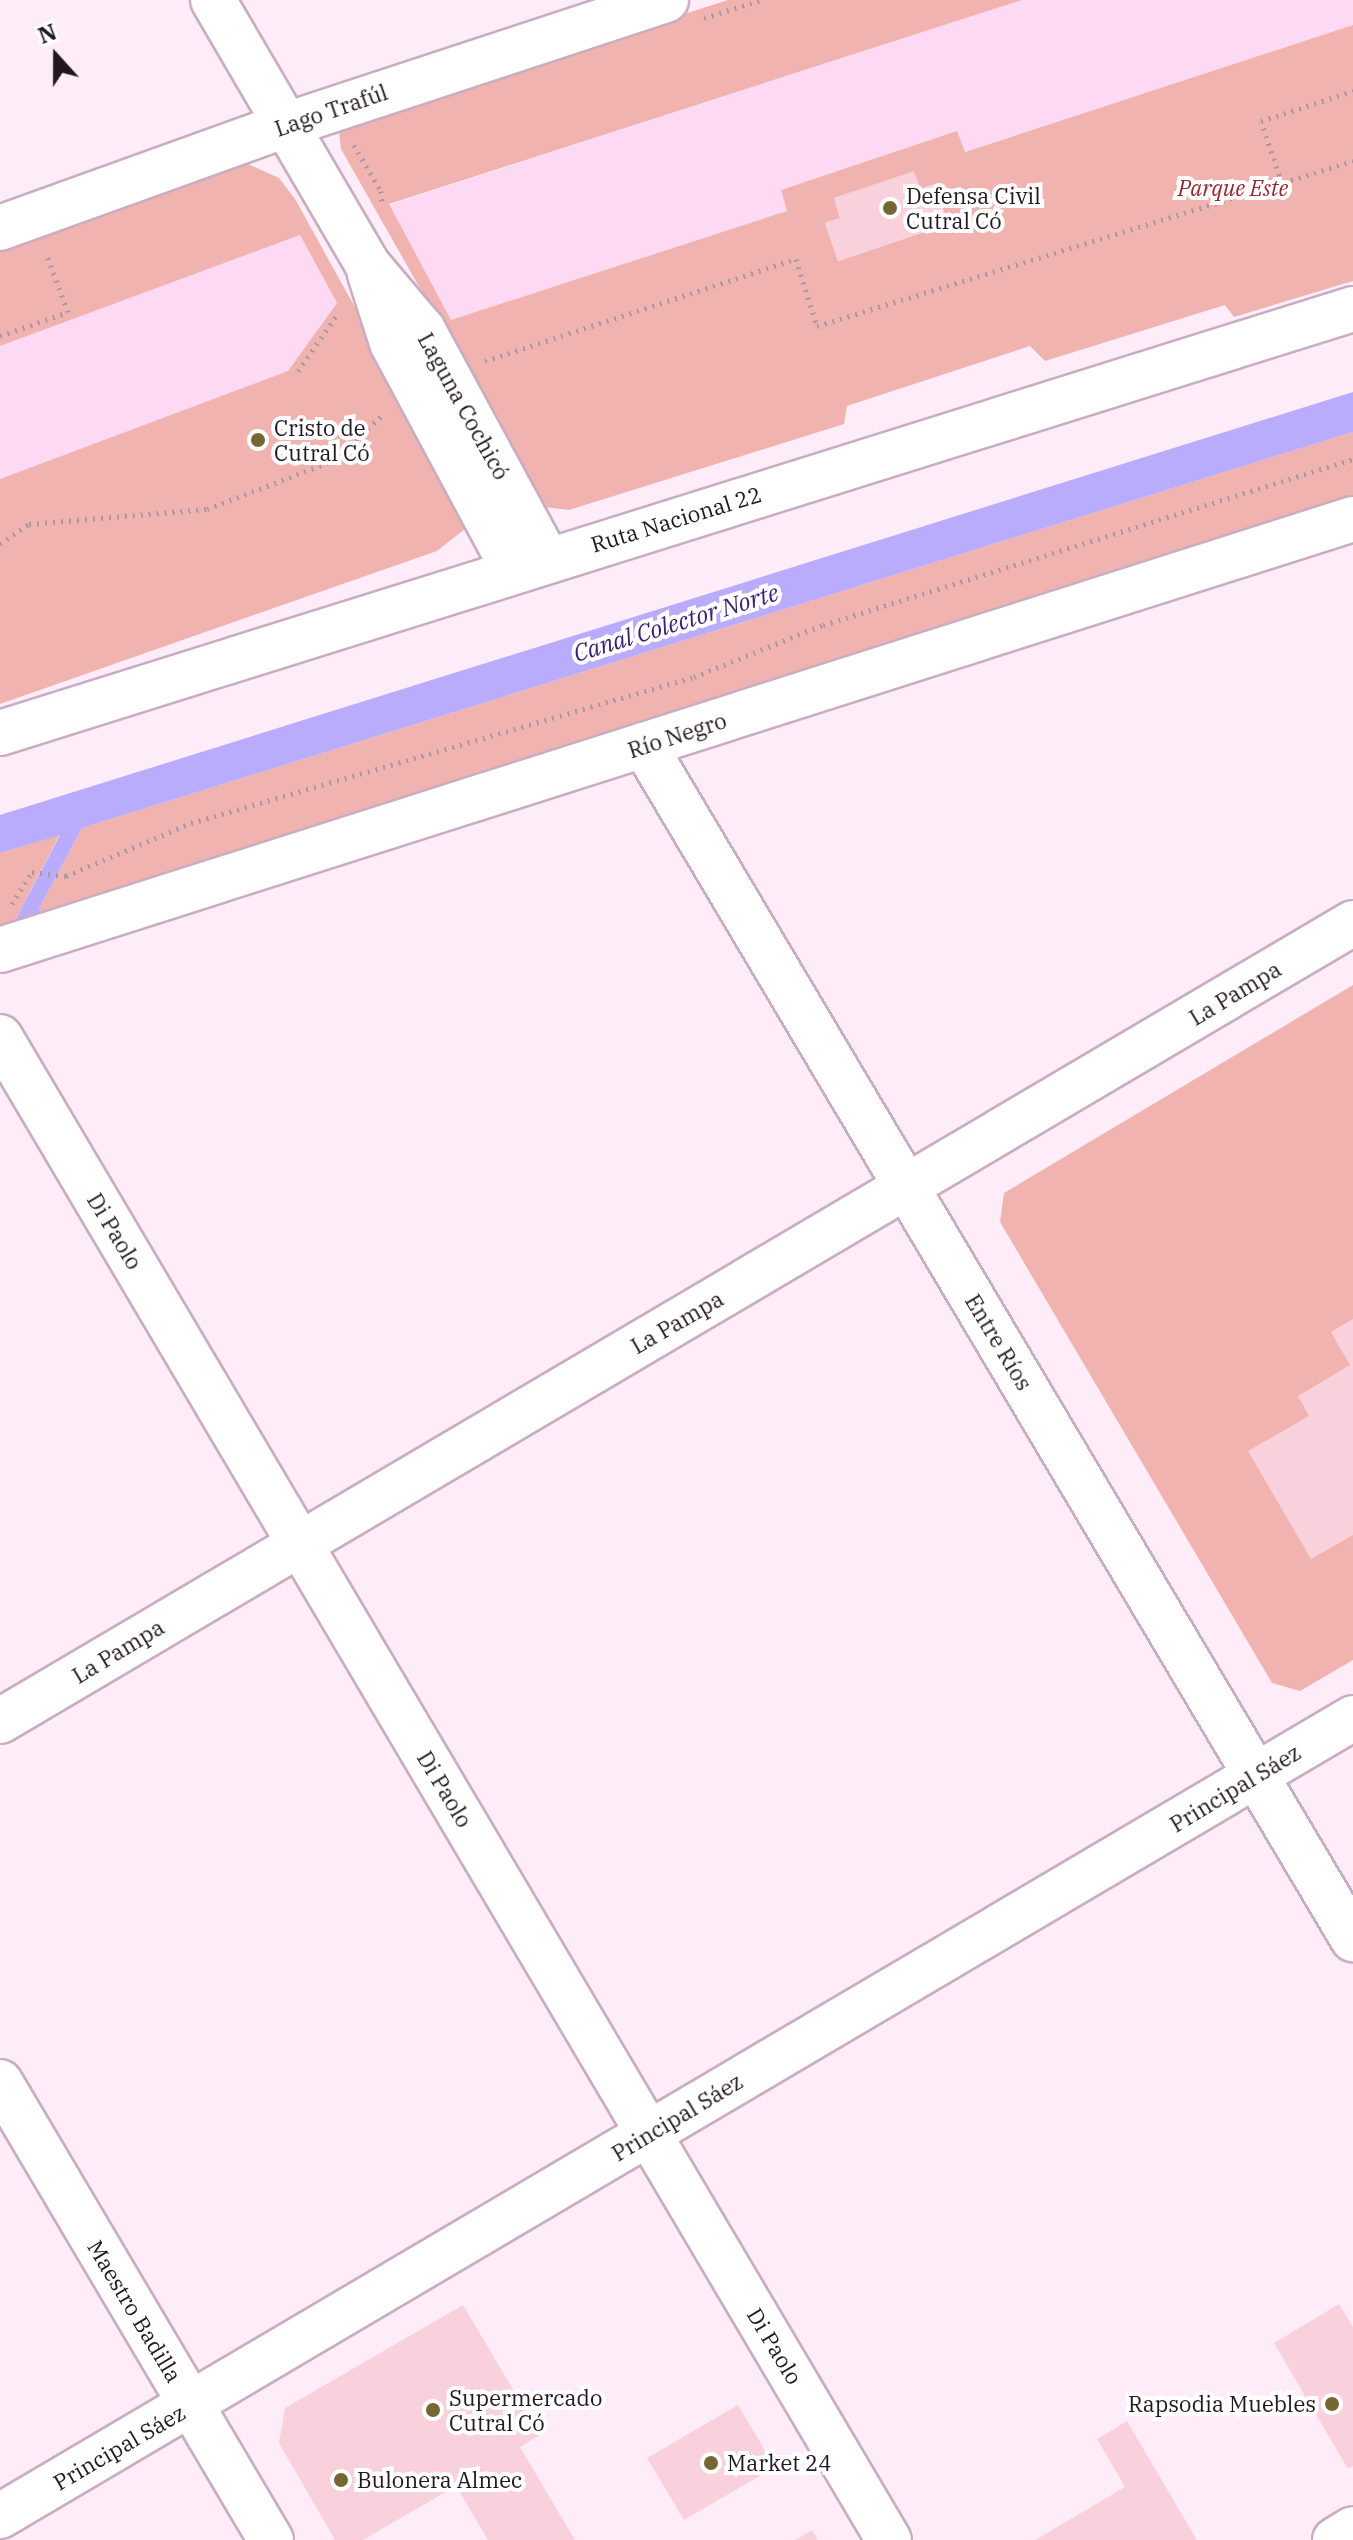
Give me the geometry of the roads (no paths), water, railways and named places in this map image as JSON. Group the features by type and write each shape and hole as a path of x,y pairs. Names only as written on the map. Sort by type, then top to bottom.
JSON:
{"main road":[{"name":"Laguna Cochicó","path":"213,0 367,264 392,343 530,564"},
{"name":"Lago Trafúl","path":"0,228 286,125 683,10"},
{"name":"Ruta Nacional 22","path":"0,733 530,564 1353,309"},
{"name":"Río Negro","path":"4,930 644,745 1347,533"},
{"name":"Entre Ríos","path":"644,745 1353,1939"},
{"name":"La Pampa","path":"0,1721 1353,923"},
{"name":"Di Paolo","path":"0,1037 889,2540"},
{"name":"Principal Sáez","path":"0,2516 1353,1718"},
{"name":"Maestro Badilla","path":"0,2082 271,2540"},
{"path":"1335,2540 1353,2529"}],"water":[{"name":"Canal Colector Norte","path":"1353,392 1353,432 82,828 39,909 45,917 11,928 60,835 0,853 0,815"}],"place":[{"name":"Defensa Civil Cutral Có","path":"890,208"},
{"name":"Cristo de Cutral Có","path":"258,440"},
{"name":"Rapsodia Muebles","path":"1332,2404"},
{"name":"Supermercado Cutral Có","path":"433,2410"},
{"name":"Market 24","path":"711,2463"},
{"name":"Bulonera Almec","path":"341,2480"}],"park label":[{"name":"Parque Este","path":"1233,188"}]}
